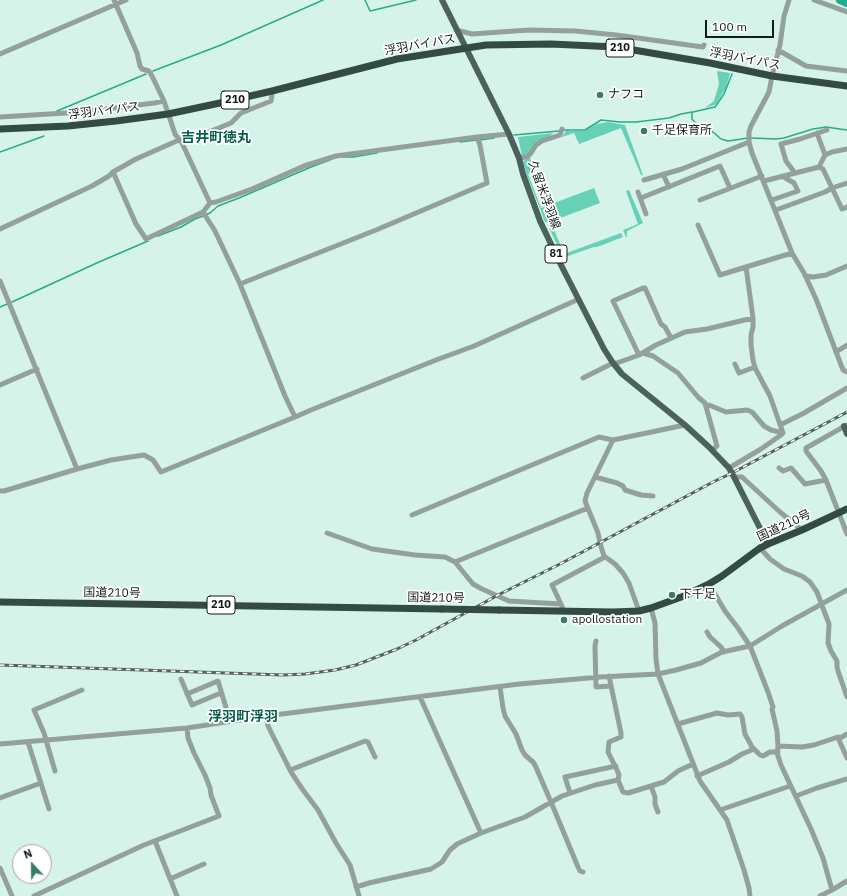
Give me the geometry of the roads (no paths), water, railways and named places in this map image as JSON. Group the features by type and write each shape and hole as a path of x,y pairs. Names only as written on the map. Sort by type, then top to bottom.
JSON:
{"highway":[{"name":"浮羽バイパス","path":"0,129 68,126 168,114 272,91 397,59 486,45 551,44 616,47 710,63 772,76 847,86"},
{"name":"国道210号","path":"0,602 499,610 562,608 613,612 639,611 684,596 709,584 760,548 847,509"}],"main road":[{"name":"久留米浮羽線","path":"442,0 509,134 519,158 523,174 540,221 604,349 622,374 685,425 729,468"},
{"path":"845,426 847,434"},
{"name":"81","path":"729,468 768,544"}],"street":[{"path":"0,54 114,2 126,0"},
{"path":"789,0 784,16 780,45 775,61 769,92 751,126 749,132 749,142 792,253 806,276 843,370 847,372"},
{"path":"814,0 847,12"},
{"path":"113,172 136,224 146,238 205,215 210,203 176,134 164,101 149,71 142,69 140,66 137,53 114,2"},
{"path":"456,30 472,34 529,30 575,31 703,47 704,45"},
{"path":"778,50 806,66 847,72"},
{"path":"0,229 92,186 136,158 231,123 241,113 271,101 272,95"},
{"path":"0,117 82,112 164,101"},
{"path":"795,173 786,161 781,144 827,130"},
{"path":"519,158 527,157 536,145 542,141 560,135 562,131"},
{"path":"817,133 825,155"},
{"path":"210,203 252,189 304,166 336,156 477,136 509,134"},
{"path":"240,284 376,230 487,183 477,136"},
{"path":"644,180 682,169 749,142"},
{"path":"700,200 730,188 819,167 825,155 847,149"},
{"path":"641,198 720,166 730,188"},
{"path":"819,167 822,169 842,209 847,207"},
{"path":"663,174 669,187"},
{"path":"772,200 798,191 794,182 782,176"},
{"path":"776,210 825,192 847,182"},
{"path":"638,192 646,214"},
{"path":"205,215 215,231 240,284 285,396 295,417"},
{"path":"698,225 720,274 792,253"},
{"path":"806,276 813,277 826,274 847,266"},
{"path":"746,267 754,327 751,335 751,345 755,367 770,396 783,432"},
{"path":"0,281 77,468"},
{"path":"641,354 614,301 646,288 661,324 671,338"},
{"path":"0,491 77,468 111,460 144,456 153,460 161,472 310,410 474,346 579,300"},
{"path":"583,378 613,363 617,363 641,354 656,345 685,332 707,329 753,318"},
{"path":"836,352 847,345"},
{"path":"641,354 653,356 678,373 705,403 717,446 712,450"},
{"path":"735,364 738,373 755,367"},
{"path":"0,385 37,369"},
{"path":"780,425 847,388"},
{"path":"706,406 726,412 747,410 752,412 764,426 771,430 783,432"},
{"path":"412,515 599,436 612,440 685,425"},
{"path":"845,426 806,448 806,451 826,480 847,534"},
{"path":"729,468 761,449 783,432"},
{"path":"612,440 587,493 585,501 598,533 604,556 615,564 630,583 639,611"},
{"path":"779,468 783,471 791,468 805,484 826,480"},
{"path":"595,477 617,483 623,486 626,490 641,495 653,496"},
{"path":"734,477 742,477 762,497 802,530"},
{"path":"454,562 588,508"},
{"path":"327,533 372,549 415,555 445,557 454,562 473,584 509,601 562,608"},
{"path":"760,548 770,559 784,569 802,576 810,582 817,592 829,624 828,643 837,661 838,671 847,697"},
{"path":"562,608 552,585 603,558 604,556"},
{"path":"709,584 725,611 750,646 773,707 772,710 777,731 781,765 823,858 832,890"},
{"path":"0,744 187,728 266,716 500,687 596,677 658,674 701,663 724,652 750,646 782,626 847,590"},
{"path":"651,608 655,622 658,674 700,781 727,820 742,862 750,896"},
{"path":"707,632 724,652"},
{"path":"596,641 596,687 611,686"},
{"path":"609,676 622,733 621,737 609,742 608,752 616,766 619,775 618,780 623,792 628,793 664,782 678,771 693,764"},
{"path":"181,679 192,705 221,693"},
{"path":"187,694 218,681 230,721"},
{"path":"500,687 505,716 516,734 525,755 533,762 578,868 583,872"},
{"path":"55,771 46,740 34,710 82,690"},
{"path":"420,697 481,833"},
{"path":"678,724 717,713 728,715 740,714 742,717 744,734 754,749 763,756 778,749 814,745 838,737 843,737 847,734"},
{"path":"266,716 268,726 290,770 302,790 318,810 350,865 359,896"},
{"path":"34,896 144,844 219,816 211,795 206,775 188,738 187,728"},
{"path":"839,738 847,758"},
{"path":"290,770 365,740 368,742 375,757"},
{"path":"28,742 49,809"},
{"path":"698,776 754,749"},
{"path":"570,793 565,777 616,766"},
{"path":"356,887 369,882 431,869 442,862 450,850 457,844 481,833 525,817 562,796 595,785 618,780"},
{"path":"796,796 817,788 847,780"},
{"path":"0,798 40,784"},
{"path":"651,786 655,796 655,804 658,812"},
{"path":"720,810 790,786"},
{"path":"154,841 177,896"},
{"path":"170,879 204,864"},
{"path":"0,868 12,896"},
{"path":"820,896 847,881"}],"waterway":[{"path":"153,71 221,45 323,0"},
{"path":"365,0 370,11 416,0"},
{"path":"840,0 847,3"},
{"path":"57,111 146,74"},
{"path":"693,112 715,107 724,94 732,74"},
{"path":"563,130 585,130 601,120 636,122 669,118 692,112 692,119 699,127 713,132 721,139 728,141 748,138"},
{"path":"751,138 784,138 813,129 826,127 847,130"},
{"path":"514,135 559,131"},
{"path":"0,152 44,136"},
{"path":"480,140 494,138"},
{"path":"460,142 476,140"},
{"path":"343,157 377,153"},
{"path":"158,236 210,213 218,206 330,160"},
{"path":"12,302 148,241"},
{"path":"0,307 7,304"}],"railway":[{"path":"0,665 283,675 335,670 356,665 416,640 498,595 560,564 847,412"}],"place":[{"name":"ナフコ","path":"600,95"},
{"name":"千足保育所","path":"644,131"},
{"name":"下千足","path":"672,595"},
{"name":"apollostation","path":"564,620"}],"district":[{"name":"吉井町徳丸","path":"216,138"},
{"name":"浮羽町浮羽","path":"243,717"}]}
